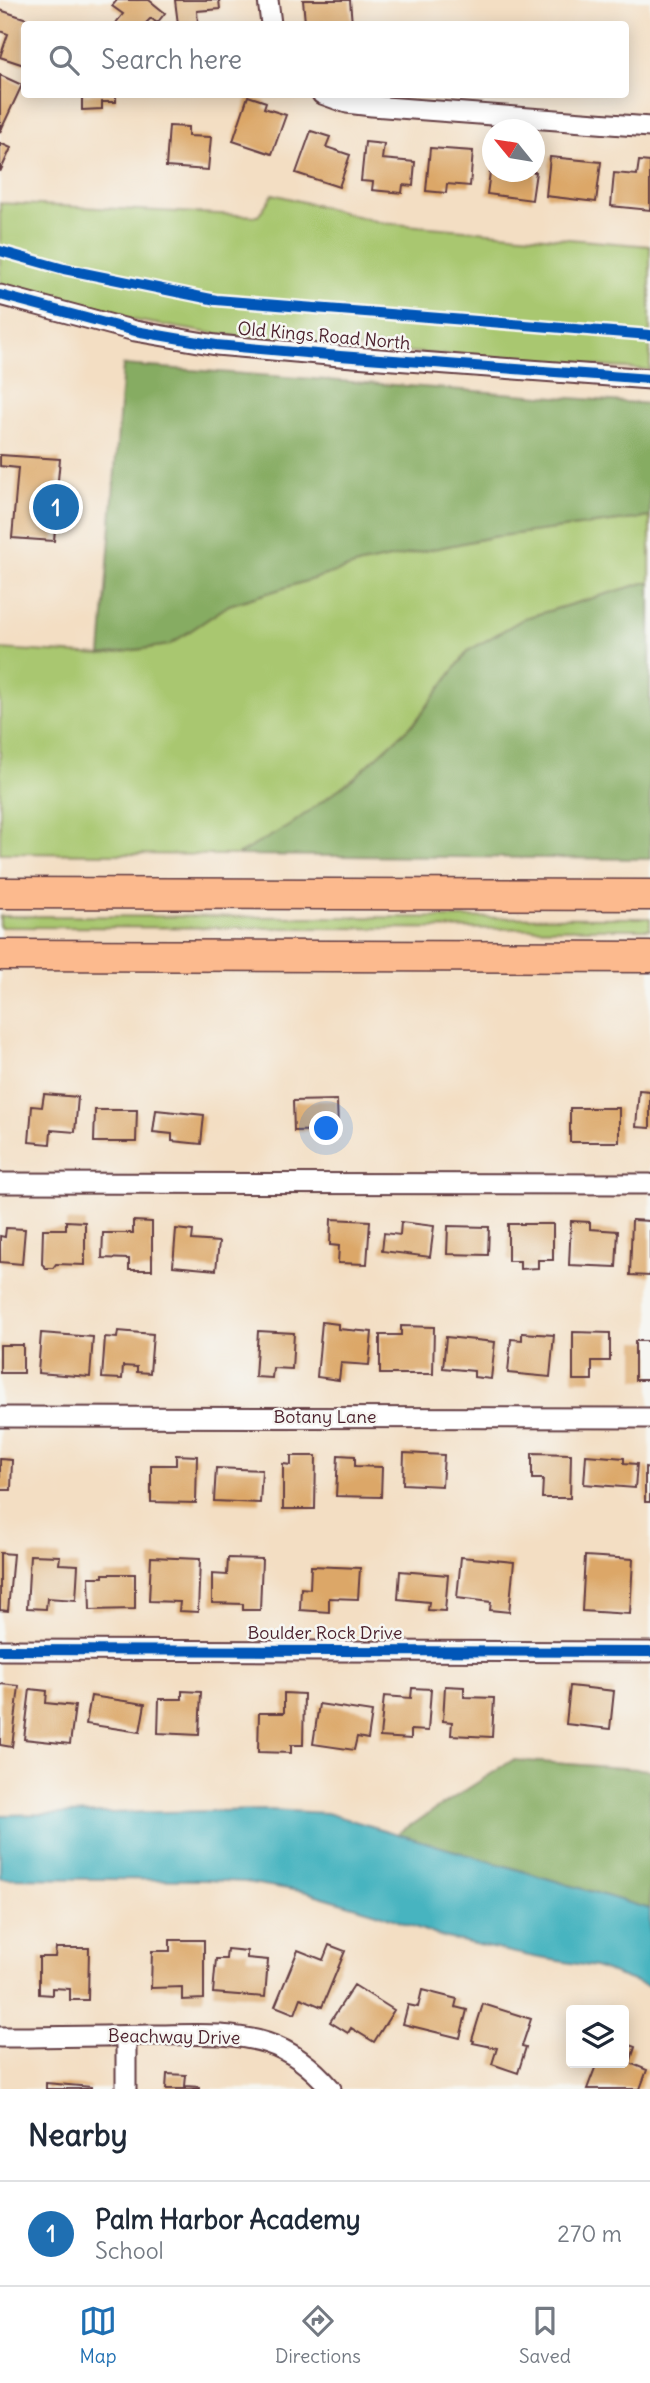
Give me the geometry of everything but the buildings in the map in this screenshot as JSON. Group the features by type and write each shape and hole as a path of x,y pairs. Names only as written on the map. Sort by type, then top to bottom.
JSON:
{"highway":[{"path":"0,893 650,895"},
{"path":"0,955 650,957"}],"street":[{"path":"268,0 271,21"},
{"path":"334,98 372,106 650,127"},
{"name":"Old Kings Road North","path":"0,295 135,331 216,345 650,379"},
{"path":"0,1182 650,1184"},
{"name":"Botany Lane","path":"0,1417 650,1418"},
{"name":"Boulder Rock Drive","path":"0,1650 650,1652"},
{"name":"Beachway Drive","path":"0,2037 227,2035 268,2043 303,2062 331,2089"},
{"path":"125,2036 126,2089"}],"green space":[{"path":"273,194 383,223 650,246 650,370 287,343 98,314 0,287 0,203 258,216"},
{"path":"123,365 650,404 650,517 492,537 361,564 229,605 169,645 101,655"},
{"path":"650,517 650,583 525,618 468,651 416,721 355,777 289,826 237,855 0,853 0,649 101,655 169,645 229,605 361,564 492,537"},
{"path":"650,583 650,859 237,855 289,826 355,777 416,721 468,651 525,618"},
{"path":"0,916 650,918 650,929 0,927"},
{"path":"513,1760 650,1770 650,1909 397,1834"}],"water":[{"path":"270,1810 327,1813 650,1909 650,1987 595,1967 442,1937 377,1913 306,1892 245,1882 205,1880 0,1878 0,1815"}],"cycle path":[{"path":"0,251 64,269 216,300 650,335"},
{"path":"0,295 135,331 216,345 650,379"},
{"path":"0,1650 650,1652"}],"place":[{"name":"Palm Harbor Academy","path":"56,507"}]}
